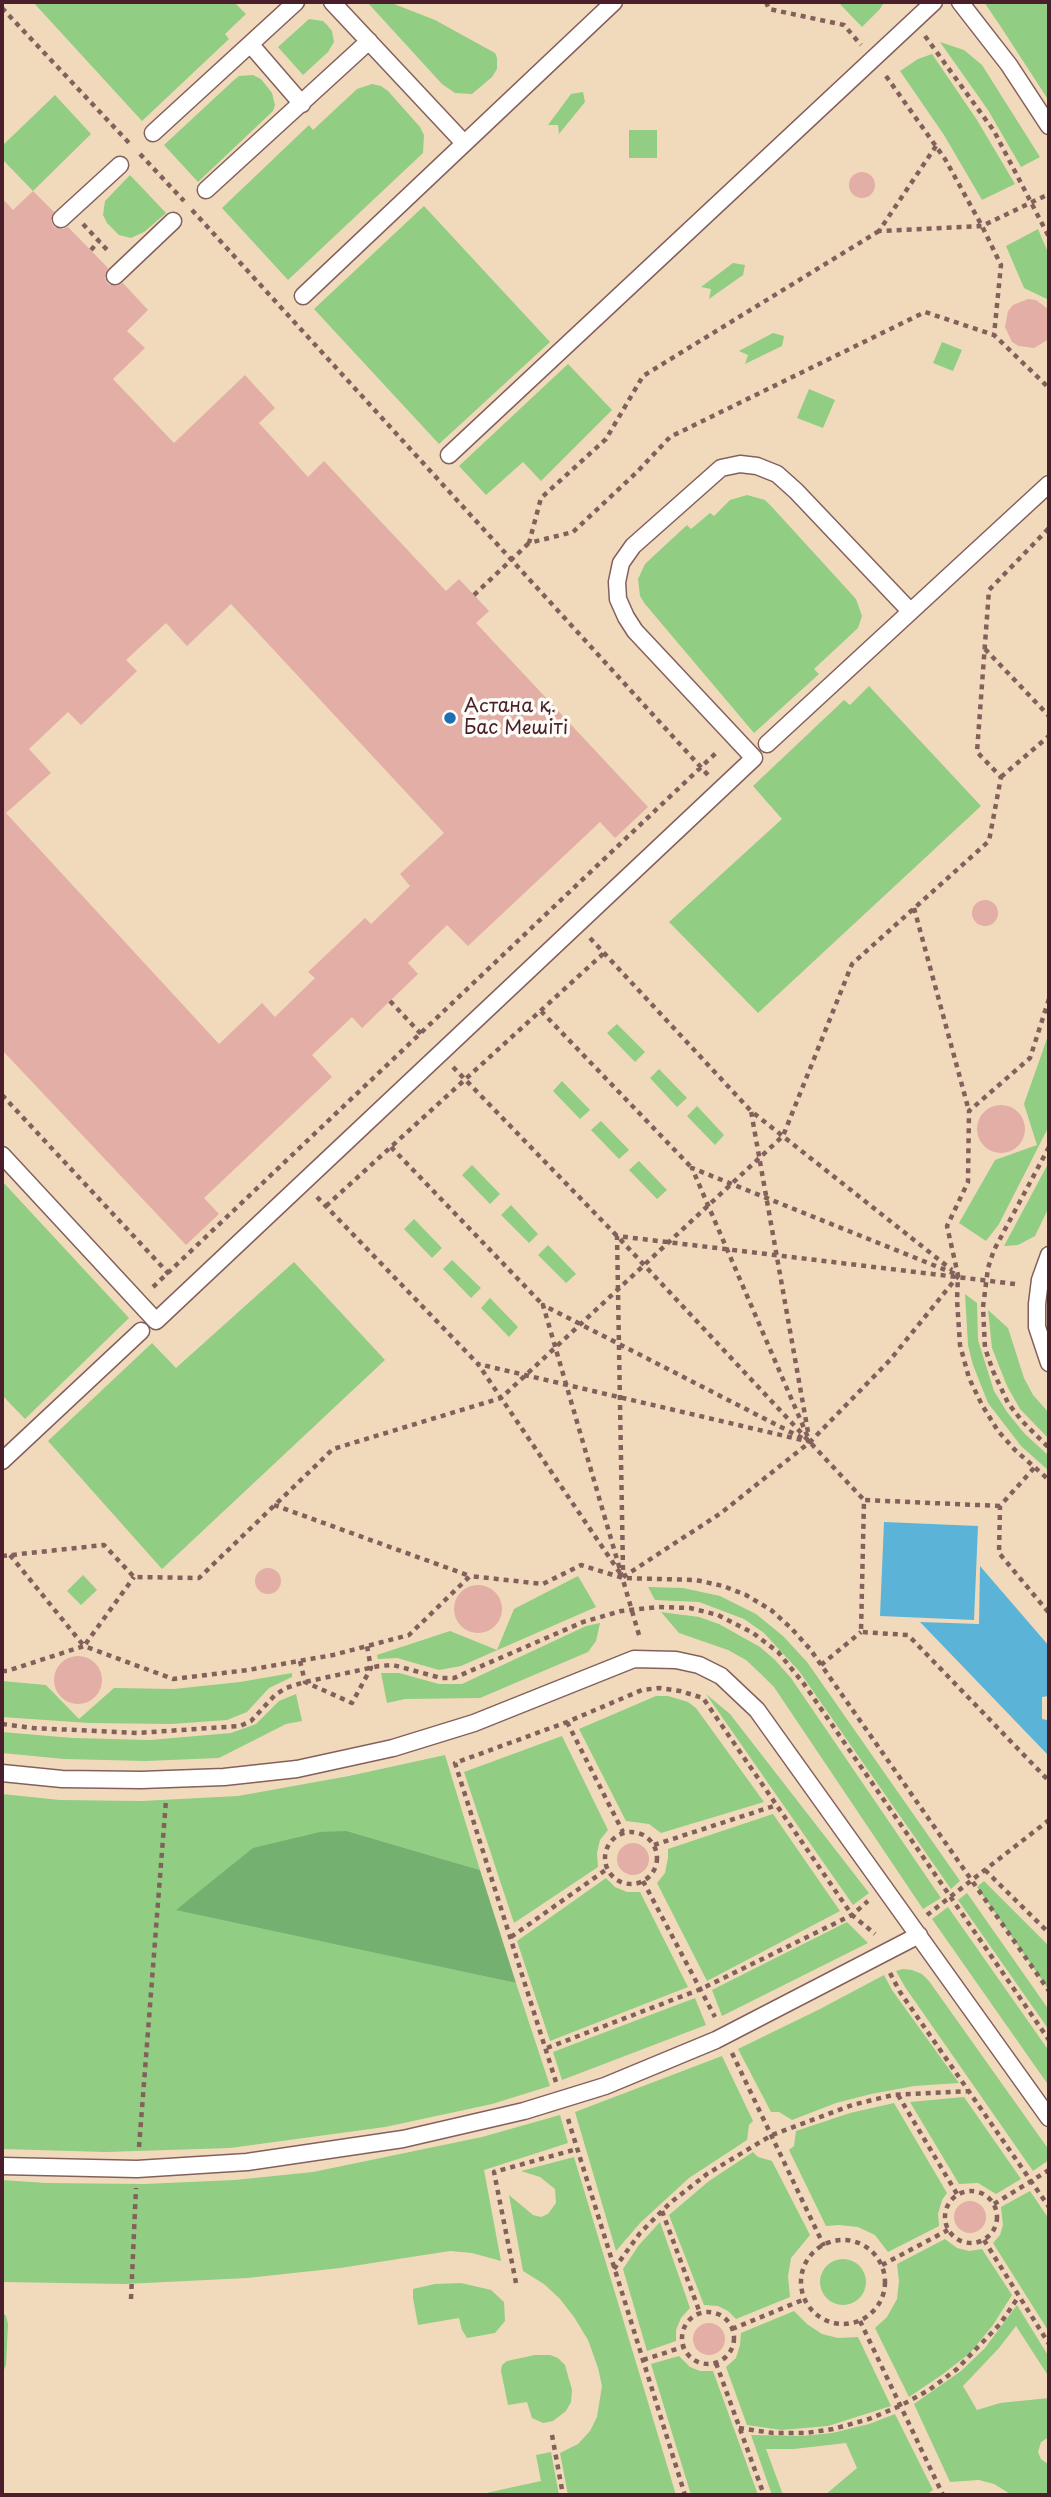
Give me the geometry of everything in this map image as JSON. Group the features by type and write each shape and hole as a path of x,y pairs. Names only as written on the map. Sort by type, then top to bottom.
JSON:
{"lane":[{"path":"153,133 296,2"},
{"path":"332,2 464,143"},
{"path":"303,296 614,2"},
{"path":"449,455 934,2"},
{"path":"960,2 1009,65 1049,126"},
{"path":"206,190 369,41"},
{"path":"251,44 302,104"},
{"path":"66,215 120,164"},
{"path":"120,272 173,221"},
{"path":"2,1155 156,1321 754,758 635,631 626,617 618,599 617,582 621,563 633,546 721,468 740,464 757,466 777,474 796,491 911,611"},
{"path":"766,744 1049,484"},
{"path":"1049,1255 1040,1280 1037,1327 1049,1363"},
{"path":"2,1461 141,1331"},
{"path":"2,1773 62,1779 168,1779 224,1777 297,1769 393,1748 474,1723 635,1659 676,1660 699,1665 721,1676 757,1710 1049,2118"},
{"path":"2,2166 137,2169 247,2162 403,2139 524,2111 605,2086 716,2040 919,1935"}],"path":[{"path":"766,2 769,9 844,25 873,59 936,146 1001,265 994,335"},
{"path":"2,9 221,240 721,789"},
{"path":"914,21 994,131 1049,237"},
{"path":"529,543 541,498 606,439 643,376 879,231 936,146"},
{"path":"879,231 982,226 1049,194"},
{"path":"66,215 99,241 120,272"},
{"path":"91,250 99,241"},
{"path":"474,595 529,543 573,531 637,472 670,437 925,312 994,335 1049,388"},
{"path":"1001,777 977,752 989,590 1049,528"},
{"path":"985,649 1049,716"},
{"path":"139,1301 734,736"},
{"path":"2,1556 104,1545 134,1577 199,1578 333,1449 501,1398 783,1136 852,964 989,841 1001,777 1049,736"},
{"path":"914,908 969,1111 968,1182 947,1226 958,1275 960,1345 969,1378 998,1431 1049,1480"},
{"path":"326,1206 604,953"},
{"path":"618,968 751,1111 958,1275"},
{"path":"969,1111 1030,1058 1047,1014 1049,999"},
{"path":"541,1011 691,1168 810,1442"},
{"path":"2,1095 186,1293"},
{"path":"479,1095 617,1236 864,1500 861,1632"},
{"path":"751,1111 810,1442"},
{"path":"391,1147 543,1306 810,1442"},
{"path":"1049,1147 995,1250 986,1279 983,1307 985,1348 993,1371 1008,1403 1049,1448"},
{"path":"691,1168 958,1275"},
{"path":"340,1221 478,1364 623,1578"},
{"path":"617,1236 958,1275 1015,1284"},
{"path":"617,1236 623,1578"},
{"path":"623,1578 721,1513 810,1442 890,1360 958,1275"},
{"path":"543,1306 639,1636"},
{"path":"478,1364 810,1442"},
{"path":"1034,1468 1000,1506 999,1553 1049,1613"},
{"path":"864,1500 1000,1506"},
{"path":"274,1505 470,1576 543,1584 581,1565 623,1578 696,1580 723,1586 746,1595 771,1610 791,1628 821,1665 1049,1991"},
{"path":"10,1555 83,1646 173,1679 300,1661 409,1635 470,1576"},
{"path":"2,1671 83,1646 134,1577"},
{"path":"2,1724 137,1733 240,1726 251,1721 275,1695 305,1682 393,1665 441,1678 454,1678 583,1622 632,1610 658,1606 690,1608 718,1615 753,1633 778,1652 804,1685 1049,2040"},
{"path":"821,1665 861,1632 908,1635 1049,1781"},
{"path":"305,1682 352,1703 371,1668 367,1646"},
{"path":"300,1661 305,1682"},
{"path":"557,2083 455,1763 567,1722 642,1690 680,1690 703,1698 852,1915 876,1935"},
{"path":"567,1722 623,1832"},
{"path":"131,2299 137,2169 168,1779"},
{"path":"654,1845 777,1805"},
{"path":"927,1916 1049,1820"},
{"path":"623,1832 641,1833 654,1845 657,1853 655,1869 643,1881 635,1884 612,1877 607,1869 605,1852 615,1836 623,1832"},
{"path":"511,1937 607,1869"},
{"path":"985,1870 1049,1933"},
{"path":"643,1881 716,2019"},
{"path":"547,2048 701,1989 852,1915 874,1896"},
{"path":"898,1968 890,1971 901,1992 1049,2207"},
{"path":"730,2049 824,2246"},
{"path":"614,2269 640,2233 662,2211 708,2174 772,2136 852,2105 898,2095 969,2091"},
{"path":"898,2095 957,2194"},
{"path":"565,2112 685,2495"},
{"path":"516,2283 494,2172 577,2149"},
{"path":"994,2204 1049,2169"},
{"path":"971,2190 981,2192 994,2204 997,2212 995,2228 984,2239 966,2243 951,2235 944,2210 957,2194 971,2190"},
{"path":"662,2211 700,2313"},
{"path":"882,2265 948,2230"},
{"path":"984,2239 1049,2344"},
{"path":"849,2240 862,2245 873,2253 882,2265 885,2278 880,2304 860,2321 846,2324 820,2318 805,2299 802,2283 804,2269 811,2256 834,2241 849,2240"},
{"path":"739,2428 773,2433 806,2432 845,2425 900,2406 929,2390 957,2369 1000,2324 1019,2296"},
{"path":"733,2329 805,2299"},
{"path":"700,2313 718,2314 725,2318 733,2329 732,2350 727,2357 716,2363 704,2365 695,2362 683,2347 682,2332 685,2324 700,2313"},
{"path":"860,2321 943,2495"},
{"path":"643,2360 683,2347"},
{"path":"716,2363 764,2495"},
{"path":"552,2435 563,2495"}],"green space":[{"path":"33,2 234,2 246,14 225,34 229,39 142,121"},
{"path":"367,2 389,2 435,20 495,53 497,69 492,77 472,94 455,93 442,84"},
{"path":"838,2 884,2 862,27"},
{"path":"984,2 1049,2 1049,101 999,24"},
{"path":"309,19 323,21 332,31 334,42 328,52 303,75 278,47"},
{"path":"940,42 964,50 982,65 1040,157 1021,167 988,110"},
{"path":"932,54 977,120 1015,184 982,200 944,135 900,71 918,59"},
{"path":"253,75 261,79 272,93 275,105 273,111 198,182 164,145 239,76"},
{"path":"372,84 388,91 420,127 424,135 423,153 288,280 222,208 309,125 313,130 357,89"},
{"path":"583,92 585,102 559,134 558,125 548,125 571,94"},
{"path":"55,95 91,134 33,191 2,159 2,146"},
{"path":"629,130 657,130 657,158 629,158"},
{"path":"130,175 166,213 144,232 131,238 119,235 103,215 105,201"},
{"path":"424,206 550,342 439,444 314,309"},
{"path":"1038,229 1049,255 1049,300 1024,288 1006,246"},
{"path":"733,263 745,265 743,275 709,299 711,289 701,287"},
{"path":"773,333 784,336 782,346 745,364 748,355 739,351"},
{"path":"942,342 962,350 953,371 933,363"},
{"path":"568,364 612,410 541,481 523,462 486,495 459,466"},
{"path":"809,389 835,400 823,428 797,418"},
{"path":"747,495 765,500 772,507 856,599 862,616 858,628 814,669 819,674 754,733 645,604 640,596 638,579 645,564 687,525 691,529 710,513 714,516 730,500"},
{"path":"869,686 981,806 758,1013 669,922 782,819 753,786 844,700 850,705"},
{"path":"617,1024 645,1052 635,1062 607,1033"},
{"path":"1049,1033 1049,1126 999,1224 986,1241 959,1223 995,1160 1037,1145 1024,1104"},
{"path":"659,1069 687,1098 677,1107 650,1078"},
{"path":"562,1081 590,1110 580,1119 553,1091"},
{"path":"697,1106 724,1135 715,1145 687,1116"},
{"path":"601,1121 629,1150 619,1159 591,1130"},
{"path":"639,1161 667,1190 657,1199 629,1170"},
{"path":"1049,1162 1049,1207 1035,1236 1018,1245 1004,1246"},
{"path":"472,1165 500,1194 490,1204 462,1175"},
{"path":"2,1181 129,1318 25,1419 2,1395"},
{"path":"511,1205 538,1234 529,1243 501,1215"},
{"path":"414,1219 442,1248 432,1258 404,1229"},
{"path":"548,1245 576,1274 566,1283 538,1255"},
{"path":"452,1260 481,1288 471,1298 443,1269"},
{"path":"294,1262 385,1360 162,1569 48,1441 152,1343 176,1368"},
{"path":"965,1294 977,1303 978,1340 994,1391 1024,1433 1049,1456 1049,1471 1021,1446 988,1403 968,1345"},
{"path":"490,1298 518,1327 509,1337 481,1308"},
{"path":"988,1310 1008,1328 1024,1378 1033,1395 1049,1413 1049,1439 1020,1409 1007,1386 992,1348"},
{"path":"83,1575 97,1590 81,1605 67,1591"},
{"path":"578,1576 596,1607 461,1666 439,1670 397,1658 378,1659 377,1655 450,1631 497,1650 514,1609"},
{"path":"648,1587 683,1588 720,1596 756,1614 783,1636 807,1662 960,1881 951,1889 799,1671 764,1633 744,1619 699,1602 655,1600"},
{"path":"661,1612 699,1617 719,1624 760,1647 775,1660 791,1678 941,1898 923,1909 774,1687 746,1660 728,1650 679,1633"},
{"path":"600,1623 596,1641 588,1652 480,1698 405,1699 387,1703 381,1673 399,1673 439,1684 462,1684 586,1626"},
{"path":"292,1673 292,1677 269,1688 247,1712 227,1720 171,1724 89,1723 2,1717 2,1681 46,1685 79,1719 114,1688 174,1689"},
{"path":"296,1694 302,1721 286,1724 219,1758 146,1761 64,1759 2,1753 2,1732 73,1738 150,1740 231,1733 256,1724 279,1701"},
{"path":"706,1694 730,1714 869,1893 853,1905"},
{"path":"656,1696 668,1696 688,1702 696,1708 764,1802 661,1833 649,1824 626,1821 579,1729"},
{"path":"562,1736 608,1830 600,1840 598,1867 514,1923 464,1772"},
{"path":"445,1755 480,1870 347,1831 177,1909 516,1983 550,2086 492,2104 385,2127 230,2148 106,2152 2,2149 2,1794 60,1800 142,1801 238,1796"},
{"path":"773,1814 840,1911 707,1981 657,1883 665,1873 668,1849"},
{"path":"347,1831 480,1870 516,1983 176,1910 253,1848 320,1832"},
{"path":"606,1878 615,1887 627,1892 640,1892 688,1987 550,2041 517,1941"},
{"path":"984,1881 1049,1946 1049,1990 977,1887"},
{"path":"967,1893 1049,2010 1049,2030 958,1900"},
{"path":"948,1907 1049,2051 1049,2086 932,1919"},
{"path":"847,1922 868,1943 722,2016 712,1990"},
{"path":"903,1969 922,1974 929,1981 1049,2150 1049,2160 1033,2171 905,1987 896,1971"},
{"path":"884,1975 959,2083 914,2086 871,2094 836,2103 792,2120 779,2112 771,2112 738,2049"},
{"path":"695,1998 706,2025 562,2080 553,2052"},
{"path":"722,2056 753,2121 749,2125 747,2140 689,2178 640,2223 616,2251 575,2112"},
{"path":"964,2097 1021,2179 996,2194 978,2183 959,2184 910,2102"},
{"path":"894,2103 947,2193 938,2214 939,2226 888,2252 875,2235 858,2227 826,2226 789,2150 794,2146 796,2131 850,2113"},
{"path":"560,2115 568,2143 484,2170 501,2261 472,2253 450,2251 340,2268 247,2278 125,2284 2,2282 2,2180 144,2184 235,2180 313,2172 482,2137"},
{"path":"753,2152 758,2157 772,2161 810,2235 791,2258 788,2276 790,2297 736,2319 718,2306 704,2305 669,2215 709,2181"},
{"path":"574,2157 676,2495 568,2495 560,2453 578,2444 590,2431 597,2417 602,2386 588,2340 574,2317 544,2284 523,2271 509,2195 533,2215 541,2217 548,2214 556,2203 555,2189 540,2177 521,2171"},
{"path":"1030,2191 1049,2219 1049,2332 993,2243 1000,2235 1003,2225 1001,2207"},
{"path":"660,2222 690,2308 681,2318 676,2330 676,2341 647,2351 623,2269 639,2245"},
{"path":"945,2239 957,2248 969,2251 982,2249 1012,2295 993,2325 970,2353 909,2397 875,2328 887,2317 897,2299 897,2264"},
{"path":"843,2259 859,2266 866,2282 859,2298 843,2305 827,2298 820,2282 827,2266"},
{"path":"461,2283 491,2290 504,2302 505,2321 495,2333 467,2338 459,2318 418,2325 413,2289 435,2284"},
{"path":"1017,2305 1049,2357 1049,2377 1016,2326 963,2386 977,2410 1000,2403 1049,2398 1049,2437 1041,2442 1038,2452 1041,2459 1049,2465 1049,2493 1045,2495 1012,2495 994,2484 979,2480 950,2482 914,2404 961,2371 985,2348"},
{"path":"794,2311 822,2334 838,2338 858,2337 891,2406 828,2426 781,2430 747,2425 726,2367 736,2358 741,2333"},
{"path":"2,2312 8,2324 6,2365 2,2374"},
{"path":"535,2355 558,2358 565,2365 572,2390 571,2402 566,2411 553,2421 543,2423 532,2418 527,2402 508,2405 501,2371 502,2365 507,2361"},
{"path":"679,2356 690,2367 700,2371 713,2371 758,2495 691,2495 651,2364"},
{"path":"895,2414 933,2490 926,2495 825,2495 857,2468 846,2443 766,2449 783,2495 772,2495 751,2435 802,2436 832,2433"},
{"path":"551,2452 559,2495 477,2495 541,2481 536,2455"}],"water":[{"path":"884,1522 978,1526 974,1620 880,1616"},
{"path":"980,1566 1049,1646 1049,1696 1042,1697 1042,1719 1047,1720 1047,1754 920,1622 979,1624"}],"building":[{"path":"862,172 871,176 875,185 871,194 862,198 853,194 849,185 853,176"},
{"name":"Астана қ. Бас Мешіті","path":"33,191 54,212 51,221 54,227 68,227 108,268 105,278 108,284 117,286 123,283 148,310 127,331 145,348 113,379 174,443 245,375 275,408 259,423 308,477 324,461 446,591 459,579 489,611 476,623 648,807 615,838 600,822 468,946 447,925 408,963 418,974 362,1028 352,1017 312,1055 332,1077 204,1198 219,1214 186,1245 2,1050 2,198 13,210","holes":["231,604 444,833 400,874 410,886 371,924 365,918 308,972 315,978 275,1017 262,1003 219,1044 6,813 51,773 29,749 68,712 81,725 137,671 126,660 166,623 187,646"]},
{"path":"1028,299 1036,300 1049,310 1049,339 1034,348 1012,342 1005,327 1008,311 1013,305"},
{"path":"985,900 994,904 998,913 994,922 985,926 976,922 972,913 976,904"},
{"path":"1001,1105 1010,1106 1018,1112 1024,1120 1024,1138 1018,1146 1010,1152 1001,1153 992,1152 984,1146 978,1138 977,1129 978,1120 984,1112 992,1106"},
{"path":"268,1568 277,1572 281,1581 277,1590 268,1594 259,1590 255,1581 259,1572"},
{"path":"478,1585 487,1586 495,1592 501,1600 501,1618 495,1626 487,1632 478,1633 469,1632 461,1626 455,1618 454,1609 455,1600 461,1592 469,1586"},
{"path":"78,1656 87,1657 95,1663 101,1671 101,1689 95,1697 87,1703 78,1704 69,1703 61,1697 55,1689 54,1680 55,1671 61,1663 69,1657"},
{"path":"633,1843 644,1848 649,1859 644,1870 633,1875 622,1870 617,1859 622,1848"},
{"path":"970,2201 981,2206 986,2217 981,2228 970,2233 959,2228 954,2217 959,2206"},
{"path":"709,2323 720,2328 725,2339 720,2350 709,2355 698,2350 693,2339 698,2328"}],"place":[{"name":"Астана қ. Бас Мешіті","path":"450,718"}]}
